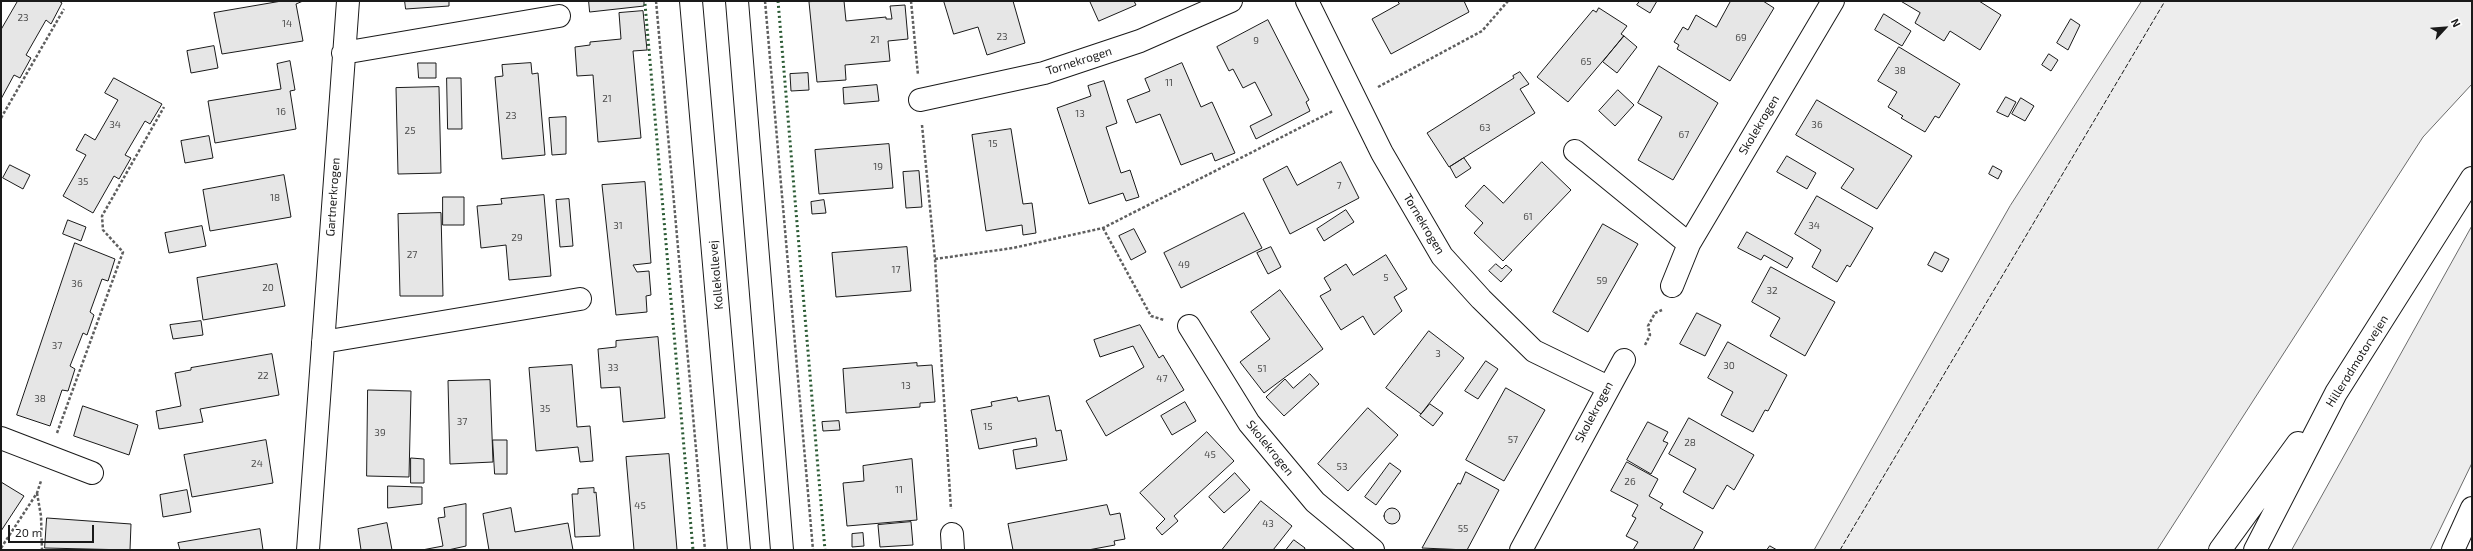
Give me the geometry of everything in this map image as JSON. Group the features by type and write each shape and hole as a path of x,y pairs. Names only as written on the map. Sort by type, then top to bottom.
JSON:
{"main road":[{"name":"Gartnerkrogen","path":"308,550 343,53 348,1"},
{"name":"Kollekollevej","path":"691,1 739,550"},
{"path":"736,1 782,550"},
{"name":"Tornekrogen","path":"920,100 1044,73 1140,41 1231,1"},
{"name":"Tornekrogen","path":"1307,1 1354,100 1382,153 1442,256 1480,300 1534,351 1608,387"},
{"name":"Skolekrogen","path":"1672,286 1689,244 1828,3"},
{"path":"343,53 559,16"},
{"path":"1575,152 1689,244"},
{"name":"Hillerødmotorvejen","path":"2255,550 2336,393 2472,178"},
{"path":"323,342 580,299"},
{"name":"Skolekrogen","path":"1189,326 1249,423 1315,502 1373,550"},
{"name":"Skolekrogen","path":"1521,550 1624,360"},
{"path":"2220,550 2336,393"},
{"path":"1,438 49,455 92,473"},
{"path":"2453,550 2472,508"}],"path":[{"path":"656,1 706,550"},
{"path":"765,1 812,550"},
{"path":"911,1 935,259 949,456 952,542"},
{"path":"935,259 1012,248 1103,228 1354,100 1482,31 1508,1"},
{"path":"1,118 64,10"},
{"path":"1,548 37,493 49,455 123,252 104,230 102,216 164,107"},
{"path":"1103,228 1151,316 1189,326"},
{"path":"1624,360 1632,348 1646,345 1650,334 1648,326 1655,313 1672,305 1676,295 1672,286"},
{"path":"37,493 41,516 42,550"}],"shaded area":[{"path":"2142,1 2472,1 2472,84 2423,137 2157,550 1814,550 2010,206"},
{"path":"2472,226 2472,463 2430,550 2292,550"}],"building":[{"path":"18,1 59,1 62,3 51,24 46,20 26,55 31,58 20,78 14,75 1,99 1,30"},
{"path":"282,1 303,1 296,4 303,41 222,54 214,13"},
{"path":"405,1 449,1 449,6 406,9"},
{"path":"589,1 644,1 644,6 590,12"},
{"path":"844,1 846,21 886,17 886,19 892,19 890,6 905,5 908,39 888,41 890,61 845,65 846,80 817,82 809,2"},
{"path":"944,1 1013,1 1025,43 987,55 978,27 954,34"},
{"path":"1090,1 1134,1 1136,5 1099,21"},
{"path":"1398,1 1464,1 1469,12 1391,54 1372,19 1399,4"},
{"path":"1640,1 1657,1 1650,13 1637,5"},
{"path":"1731,1 1763,1 1774,8 1730,81 1677,49 1679,45 1674,42 1683,27 1688,30 1696,15 1716,27"},
{"path":"1901,1 1979,1 2001,15 1980,50 1950,31 1944,41 1915,23 1920,13"},
{"path":"1599,8 1627,26 1621,34 1624,36 1568,102 1537,77 1593,10 1596,12"},
{"path":"643,11 647,50 633,51 641,138 598,142 593,75 577,76 575,47 590,45 590,42 621,39 619,13"},
{"path":"1884,14 1911,31 1902,46 1875,30"},
{"path":"2071,19 2080,25 2068,50 2057,43"},
{"path":"1268,20 1309,100 1306,102 1310,111 1256,139 1250,126 1272,115 1255,82 1243,88 1233,69 1229,71 1217,47"},
{"path":"1624,36 1637,47 1617,73 1603,62"},
{"path":"214,46 218,68 191,73 187,51"},
{"path":"1899,47 1960,84 1939,118 1935,116 1925,132 1901,118 1903,116 1888,107 1897,92 1878,81"},
{"path":"2049,54 2058,60 2051,71 2042,65"},
{"path":"290,61 295,90 290,91 296,129 215,143 208,101 281,89 277,64"},
{"path":"418,63 436,63 436,78 419,78"},
{"path":"531,63 532,74 538,73 545,155 502,159 495,77 503,76 502,65"},
{"path":"1182,63 1201,107 1212,102 1235,153 1215,161 1212,153 1181,165 1160,114 1136,123 1127,100 1150,91 1145,79"},
{"path":"1659,66 1718,103 1673,180 1638,160 1662,117 1638,103"},
{"path":"1520,72 1529,84 1520,89 1535,113 1449,167 1427,133 1514,78 1513,76"},
{"path":"808,73 809,90 791,91 790,74"},
{"path":"114,78 162,104 150,124 145,121 125,155 131,158 119,179 114,176 93,213 63,196 86,155 76,150 85,134 95,140 118,100 105,93"},
{"path":"447,78 461,78 462,129 448,129"},
{"path":"1104,81 1117,123 1106,127 1121,173 1130,170 1139,197 1126,201 1123,193 1089,204 1057,108 1091,96 1088,86"},
{"path":"877,85 879,101 844,104 843,88"},
{"path":"439,87 441,173 398,174 396,88"},
{"path":"1618,90 1634,105 1615,126 1599,111"},
{"path":"2006,97 2016,102 2008,117 1997,112"},
{"path":"2021,98 2034,106 2025,121 2012,114"},
{"path":"1817,100 1912,156 1877,209 1841,188 1854,169 1796,135"},
{"path":"566,117 566,154 552,155 549,118"},
{"path":"1011,129 1023,204 1032,203 1036,233 1023,235 1022,225 986,231 972,135"},
{"path":"209,136 213,158 185,163 181,141"},
{"path":"889,144 893,188 819,194 815,150"},
{"path":"1787,156 1816,173 1807,189 1777,172"},
{"path":"1464,158 1471,168 1456,178 1450,167"},
{"path":"1341,162 1359,198 1290,234 1263,179 1287,166 1297,185"},
{"path":"1542,162 1571,190 1503,261 1474,233 1483,223 1465,206 1484,185 1503,203"},
{"path":"10,165 30,175 23,189 3,178"},
{"path":"1993,166 2002,171 1998,179 1989,174"},
{"path":"919,171 922,207 906,208 903,172"},
{"path":"284,175 291,217 210,231 203,190"},
{"path":"645,182 651,263 633,265 637,272 649,271 651,295 646,296 647,312 616,315 602,185"},
{"path":"544,195 551,276 509,280 506,245 481,248 477,206 502,204 501,199"},
{"path":"1817,196 1873,228 1850,267 1847,265 1837,282 1812,267 1821,250 1795,234"},
{"path":"443,197 464,197 464,225 443,225"},
{"path":"569,199 573,246 560,247 556,200"},
{"path":"824,200 826,213 812,214 811,202"},
{"path":"1346,210 1354,222 1324,241 1317,229"},
{"path":"441,213 443,296 400,296 398,214"},
{"path":"1244,213 1262,248 1181,288 1164,253"},
{"path":"68,220 86,227 81,241 63,234"},
{"path":"1603,224 1638,244 1588,332 1553,312"},
{"path":"202,226 206,246 169,253 165,233"},
{"path":"1134,229 1146,252 1131,260 1119,236"},
{"path":"1747,232 1793,258 1787,268 1764,255 1761,260 1738,248"},
{"path":"75,243 115,259 108,281 102,279 90,312 94,315 87,335 83,333 70,366 75,369 68,391 62,390 50,426 17,415"},
{"path":"907,247 911,291 836,297 832,253"},
{"path":"1271,247 1281,267 1268,274 1257,253"},
{"path":"1935,252 1949,259 1942,272 1928,265"},
{"path":"1386,255 1407,289 1394,297 1402,311 1374,335 1363,316 1341,330 1320,296 1331,290 1324,278 1346,264 1353,275"},
{"path":"277,264 285,306 203,320 197,278"},
{"path":"1496,264 1502,269 1506,265 1512,270 1501,282 1489,271"},
{"path":"1771,267 1835,302 1805,356 1770,336 1780,318 1752,302"},
{"path":"1280,290 1323,349 1264,393 1240,362 1270,339 1251,312"},
{"path":"1697,313 1721,325 1705,356 1680,344"},
{"path":"201,321 203,335 173,339 170,325"},
{"path":"1140,325 1159,358 1163,355 1184,390 1106,436 1086,401 1144,367 1133,346 1100,357 1094,340"},
{"path":"1429,331 1464,358 1421,414 1386,388"},
{"path":"658,337 665,418 623,422 620,387 601,388 598,349 616,347 616,341"},
{"path":"1728,342 1787,375 1768,411 1765,410 1753,432 1721,415 1733,392 1708,378"},
{"path":"272,354 279,395 200,409 203,422 159,429 156,411 181,406 175,373 191,370 191,368"},
{"path":"1486,361 1498,369 1478,399 1465,391"},
{"path":"917,363 917,366 932,365 935,402 920,403 920,407 846,413 843,369"},
{"path":"572,365 577,427 590,426 593,461 580,462 578,447 536,451 529,368"},
{"path":"1310,374 1319,384 1284,416 1266,397 1285,379 1293,388"},
{"path":"490,380 493,462 450,464 448,381"},
{"path":"1506,388 1545,410 1504,481 1466,460"},
{"path":"368,390 411,391 409,477 367,476"},
{"path":"1049,396 1056,431 1061,430 1067,460 1016,469 1013,450 1037,446 1036,438 979,449 971,410 992,406 991,402 1017,397 1018,401"},
{"path":"1185,402 1196,421 1172,435 1161,416"},
{"path":"1430,404 1443,413 1433,426 1420,416"},
{"path":"83,406 138,425 129,455 74,436"},
{"path":"1368,408 1398,435 1348,491 1318,464"},
{"path":"1689,418 1754,455 1734,490 1727,485 1713,509 1683,492 1696,469 1669,454"},
{"path":"839,421 840,430 823,431 822,422"},
{"path":"1648,422 1668,432 1663,441 1668,443 1651,474 1627,460"},
{"path":"1207,432 1234,461 1174,516 1178,521 1162,535 1156,528 1165,519 1140,493"},
{"path":"266,440 273,483 192,497 184,455"},
{"path":"493,440 507,440 507,474 495,474"},
{"path":"669,454 677,550 634,550 626,457"},
{"path":"411,458 424,459 424,483 411,483"},
{"path":"912,459 917,520 847,526 843,483 864,481 863,466"},
{"path":"1627,462 1658,479 1649,496 1663,504 1660,508 1703,532 1693,550 1633,550 1638,542 1626,536 1636,518 1632,516 1638,505 1611,491"},
{"path":"1390,463 1401,471 1376,505 1365,497"},
{"path":"1466,472 1499,490 1467,550 1422,548 1458,483 1460,484"},
{"path":"1235,473 1250,490 1224,513 1209,497"},
{"path":"1,482 24,496 1,531"},
{"path":"388,486 422,487 422,504 388,508"},
{"path":"594,488 594,493 596,492 600,536 575,537 572,494 578,494 578,489"},
{"path":"187,490 191,512 163,517 160,495"},
{"path":"1261,501 1292,526 1273,550 1222,550"},
{"path":"466,504 466,546 448,550 422,550 443,546 438,518 445,517 444,508"},
{"path":"1107,505 1110,515 1120,513 1125,539 1114,541 1115,545 1088,550 1013,550 1008,524"},
{"path":"511,508 515,532 568,523 573,550 489,550 483,514"},
{"path":"1392,508 1398,510 1400,516 1398,522 1392,524 1386,522 1384,516 1386,510"},
{"path":"47,518 131,524 130,550 45,548"},
{"path":"911,522 913,545 880,547 878,525"},
{"path":"387,523 392,550 361,550 358,529"},
{"path":"260,529 263,550 180,550 178,543"},
{"path":"863,533 864,546 852,547 852,534"},
{"path":"1294,540 1305,548 1304,550 1286,550"},
{"path":"1770,546 1777,550 1767,550"}],"hedge":[{"path":"778,1 825,550"},
{"path":"645,4 693,550"}],"fence":[{"path":"1840,550 2165,1"}]}
